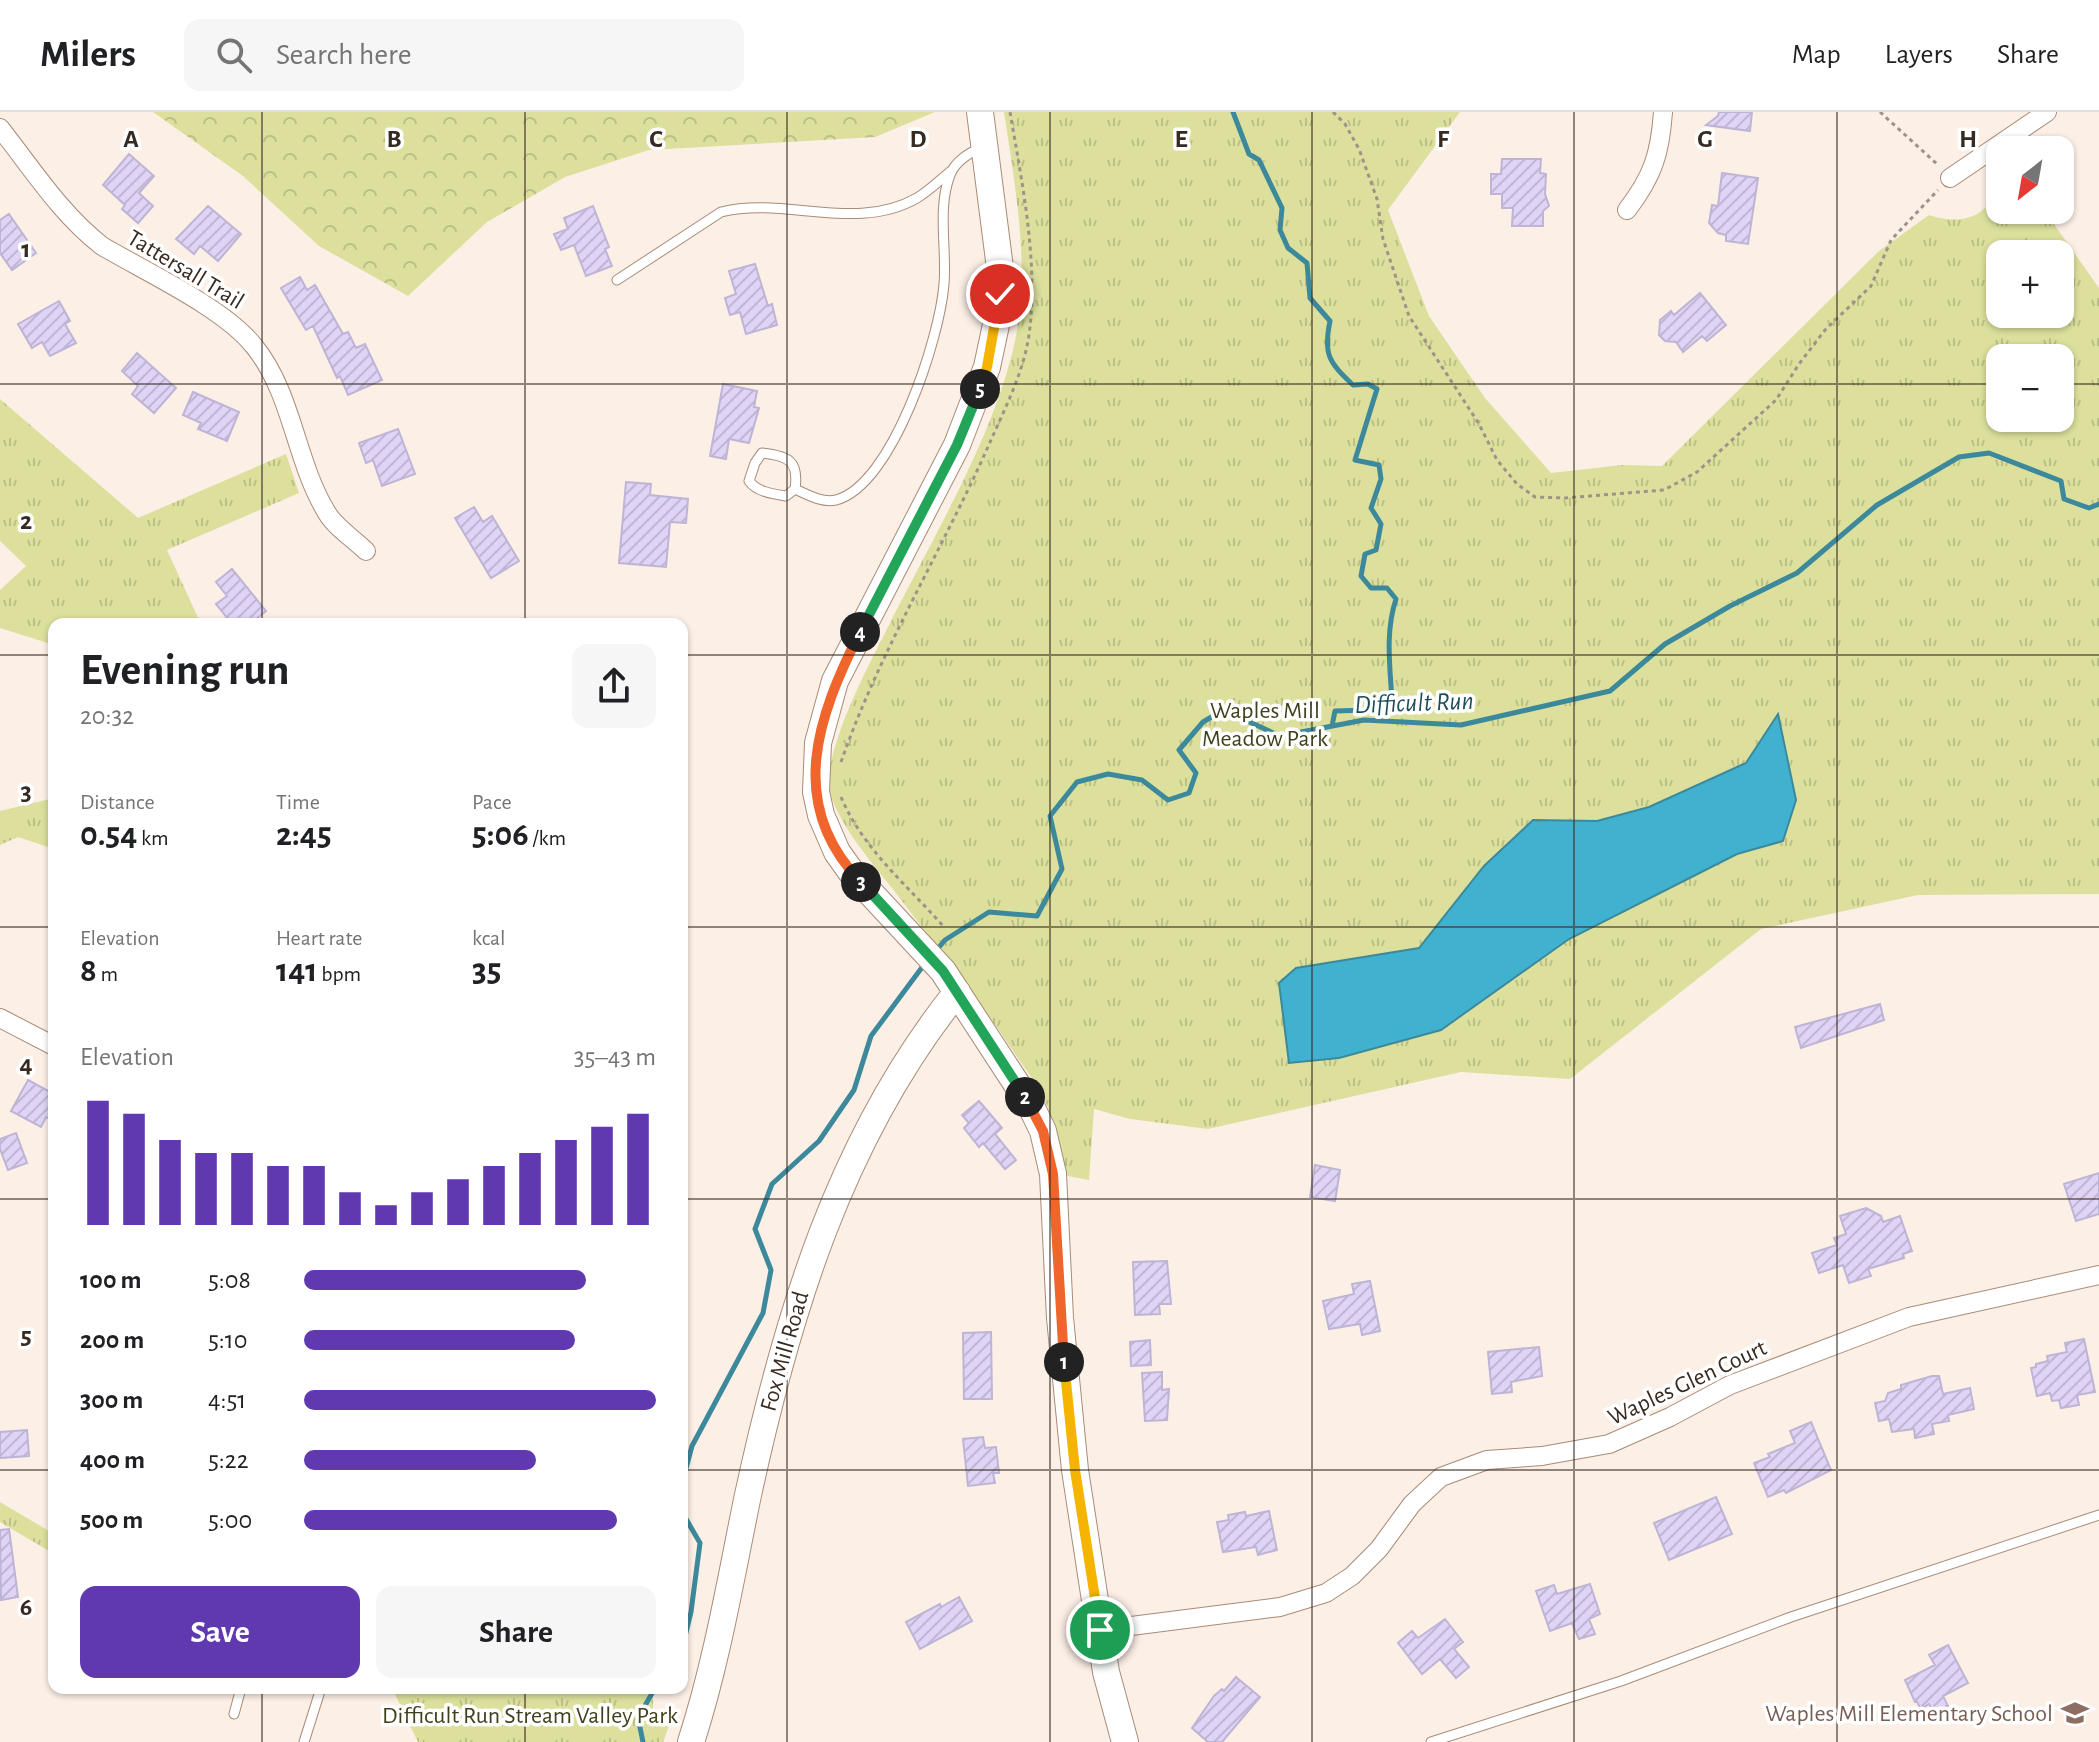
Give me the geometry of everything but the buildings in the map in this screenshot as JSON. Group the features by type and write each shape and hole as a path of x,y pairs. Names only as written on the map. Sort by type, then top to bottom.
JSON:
{"main road":[{"path":"980,112 1000,268 997,320 987,367 957,445 835,681 821,724 815,762 816,792 821,815 837,852 852,873 919,943 950,981 1031,1106 1043,1131 1050,1155 1060,1318 1073,1455 1106,1672 1125,1742"},
{"name":"Fox Mill Road","path":"691,1742 714,1656 761,1436 809,1266 835,1196 879,1105 918,1042 950,981"}],"street":[{"path":"1627,210 1643,189 1655,165 1661,142 1663,112"},
{"path":"1950,178 2047,112"},
{"name":"Tattersall Trail","path":"0,128 57,204 85,233 225,318 255,347 277,387 328,516 366,551"},
{"path":"0,1018 48,1043"},
{"name":"Waples Glen Court","path":"1100,1630 1280,1607 1326,1593 1379,1549 1412,1504 1441,1477 1487,1460 1542,1456 1609,1444 1670,1417 1730,1385 1909,1317 2099,1275"}],"lane":[{"path":"617,280 721,212 735,208 768,207 834,214 882,210 917,198 970,153 985,146"},
{"path":"795,489 820,500 833,501 852,492 873,472 905,418 937,329 944,283 943,208 951,171"},
{"path":"762,453 787,458 794,465 797,477 795,489 786,496 752,485 749,481 762,453"},
{"path":"1431,1742 1621,1681 1791,1617 2099,1515"},
{"path":"234,1714 239,1694"},
{"path":"304,1742 319,1694"}],"path":[{"path":"840,763 860,708 978,468 1019,375 1029,335 1031,278 1022,182 1010,112"},
{"path":"1333,112 1345,124 1359,149 1377,199 1383,239 1409,316 1479,424 1497,460 1517,484 1535,497 1565,498 1664,490 1697,472 1776,400 1825,330 1871,286 1891,240 1950,178 1880,112"},
{"path":"837,789 850,819 875,853 944,927"}],"green space":[{"path":"153,112 935,112 875,137 649,150 565,177 487,222 408,296 319,246 243,176"},
{"name":"Waples Mill Meadow Park","path":"1004,112 1460,112 1388,210 1429,316 1485,398 1551,473 1622,465 1662,466 1879,251 1929,215 1949,219 1967,218 1986,207 1986,224 2054,224 2065,240 1986,240 1986,328 2074,328 2074,253 2099,288 2099,894 1918,895 1761,929 1570,1079 1461,1072 1208,1129 1130,1119 1094,1109 1089,1180 1063,1175 1051,1117 1037,1086 968,987 854,839 837,811 829,785 834,750 849,708 955,498 1000,393 1018,328 1021,297 1017,205"},
{"path":"0,399 138,518 286,454 299,493 167,550 198,618 48,618 48,643 0,628 0,590 26,566 0,541"},
{"path":"48,799 48,847 18,837 0,845 0,811"},
{"path":"0,1502 48,1530 48,1550 0,1522"},
{"name":"Difficult Run Stream Valley Park","path":"395,1694 653,1694 653,1719 669,1726 663,1742 418,1742"}],"water":[{"path":"1778,714 1796,800 1783,841 1737,854 1569,939 1441,1030 1339,1058 1289,1063 1279,983 1296,968 1419,948 1484,866 1533,820 1597,821 1649,807 1746,763"}],"waterway":[{"path":"1233,112 1249,154 1259,160 1282,208 1280,230 1288,248 1307,263 1310,298 1330,321 1327,342 1333,364 1353,385 1368,384 1377,389 1355,460 1379,465 1381,479 1371,508 1381,524 1376,550 1365,554 1361,576 1371,588 1387,588 1396,599 1389,637 1392,701 1368,710 1335,711 1332,726"},
{"name":"Difficult Run","path":"935,952 945,940 989,912 1037,916 1062,869 1050,816 1077,782 1108,774 1142,780 1168,800 1189,793 1196,773 1179,750 1203,722 1223,710 1280,736 1364,720 1461,725 1610,691 1665,644 1730,606 1797,573 1877,505 1959,457 1989,453 2061,481 2064,499 2089,508 2099,504"},
{"name":"Difficult Run","path":"688,1461 692,1446 763,1313 771,1270 755,1229 772,1184 819,1141 854,1090 871,1036 926,962"},
{"name":"Difficult Run","path":"688,1522 700,1543 688,1624"},
{"name":"Difficult Run","path":"643,1742 638,1718 652,1694"}],"place":[{"name":"Waples Mill Elementary School","path":"2075,1713"}],"route":[{"path":"1000,294 987,367 973,408 957,445 835,681 826,705 815,762 816,792 821,815 837,852 852,873 943,971 1031,1106 1043,1131 1053,1174 1060,1318 1075,1470 1100,1630"}]}
